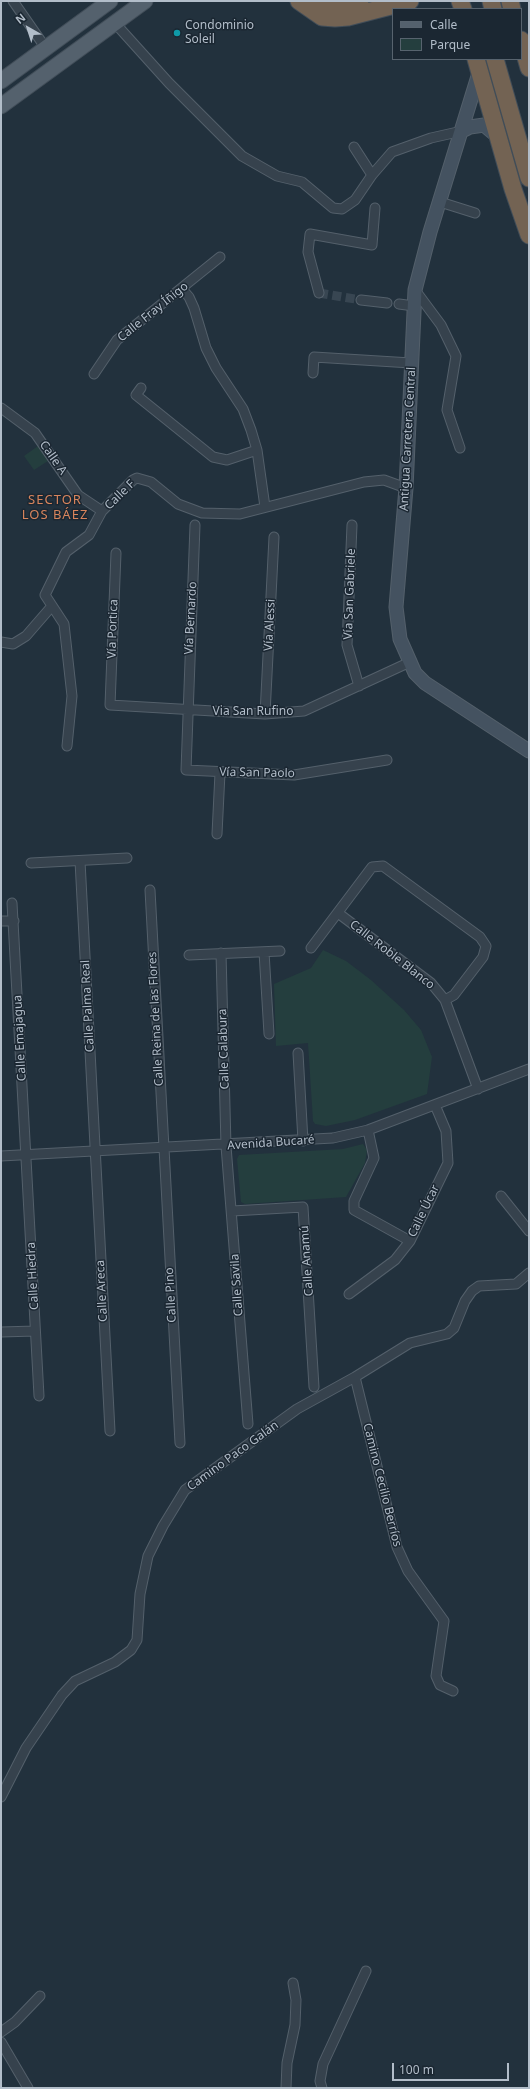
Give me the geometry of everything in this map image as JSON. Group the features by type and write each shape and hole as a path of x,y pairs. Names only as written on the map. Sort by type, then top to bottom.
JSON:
{"highway":[{"path":"284,1 322,17 348,17 410,1"},
{"path":"299,1 322,17"},
{"path":"314,1 333,7 360,1"},
{"path":"522,44 529,68"},
{"path":"495,60 529,178"},
{"path":"507,60 529,136"},
{"path":"478,66 497,136 529,235"}],"main road":[{"path":"1,81 45,47 110,1"},
{"path":"1,106 114,22 145,1"}],"street":[{"path":"13,1 45,47"},
{"path":"114,22 174,89 242,156 277,176 302,182 333,208 342,209 355,200 372,175 392,152 432,138 462,131 470,127 484,125 497,136"},
{"name":"Antigua Carretera Central","path":"478,66 462,131 415,290 406,488 396,607 400,639 415,673 425,683 529,751"},
{"path":"354,147 372,175"},
{"path":"440,202 475,213"},
{"path":"319,293 308,252 310,234 372,245 375,208"},
{"name":"Calle Fray Íñigo","path":"94,374 117,340 220,257"},
{"path":"182,289 189,297 194,308 206,348 216,368 243,409 257,450 265,507"},
{"path":"415,290 441,325 456,356 447,410 460,448"},
{"path":"361,300 387,303"},
{"path":"399,304 414,306"},
{"path":"313,373 314,358 412,363"},
{"path":"141,388 136,395 213,457 227,460 257,450"},
{"name":"Calle A","path":"1,408 35,433 78,495 102,511"},
{"name":"Calle F","path":"67,746 72,696 64,624 45,595 66,552 89,536 102,511 126,486 137,478 151,482 178,504 202,513 240,514 364,482 384,480 406,488"},
{"name":"Vía Bernardo","path":"187,711 196,525"},
{"name":"Vía San Gabriele","path":"352,525 347,645 359,686"},
{"name":"Vía Alessi","path":"265,714 274,537"},
{"name":"Vía Portica","path":"110,706 116,553"},
{"path":"1,642 13,644 26,636 52,606"},
{"name":"Via San Rufino","path":"110,706 265,714 304,711 410,662"},
{"name":"Vía San Paolo","path":"187,711 186,770 220,773 294,775 387,760"},
{"path":"217,834 220,773"},
{"path":"32,863 127,858"},
{"name":"Calle Palma Real","path":"80,861 95,1152"},
{"path":"311,948 372,867 383,866 480,937 486,946 483,958 454,995 445,1000"},
{"name":"Calle Reina de las Flores","path":"150,890 163,1148"},
{"name":"Calle Emajagua","path":"12,903 26,1155"},
{"name":"Calle Roble Blanco","path":"338,913 431,983 445,1000 478,1089"},
{"path":"1,921 14,921"},
{"path":"189,955 280,951"},
{"path":"264,952 270,1034"},
{"name":"Calle Calabura","path":"221,953 226,1146"},
{"path":"298,1053 303,1141"},
{"name":"Avenida Bucaré","path":"1,1156 226,1146 333,1138 368,1130 529,1069"},
{"name":"Calle Úcar","path":"349,1294 395,1260 410,1241 448,1163 446,1131 435,1105"},
{"path":"368,1130 374,1158 354,1201 354,1210 410,1241"},
{"name":"Calle Savila","path":"226,1146 248,1424"},
{"name":"Calle Pino","path":"163,1148 180,1443"},
{"name":"Calle Areca","path":"95,1152 110,1431"},
{"name":"Calle Hiedra","path":"26,1155 39,1396"},
{"path":"501,1196 529,1231"},
{"name":"Calle Anamú","path":"232,1211 303,1207 314,1387"},
{"name":"Camino Paco Galán","path":"1,1797 26,1748 62,1695 75,1682 115,1662 131,1650 137,1640 140,1594 148,1556 163,1526 185,1490 297,1409 355,1378 410,1342 447,1334 454,1328 464,1301 472,1291 479,1286 516,1284 529,1273"},
{"path":"1,1332 35,1330"},
{"name":"Camino Cecilio Berríos","path":"355,1378 397,1547 408,1571 444,1621 436,1676 440,1685 453,1691"},
{"path":"322,2088 320,2081 323,2064 366,1972"},
{"path":"286,2088 287,2063 295,2025 296,2000 293,1983"},
{"path":"1,2032 16,2022 40,1996"},
{"path":"1,2042 28,2088"}],"green space":[{"path":"38,446 48,461 34,470 24,456"},
{"path":"323,950 346,961 371,980 404,1010 421,1030 432,1057 427,1094 355,1120 326,1126 315,1124 313,1121 308,1043 276,1046 274,984 311,968"},
{"path":"363,1144 367,1150 365,1163 346,1197 245,1204 241,1202 237,1159 239,1155 343,1149"}],"tunnel":[{"path":"319,293 361,300"}],"place":[{"name":"Condominio Soleil","path":"177,33"}],"district":[{"name":"SECTOR LOS BÁEZ","path":"55,508"}]}
